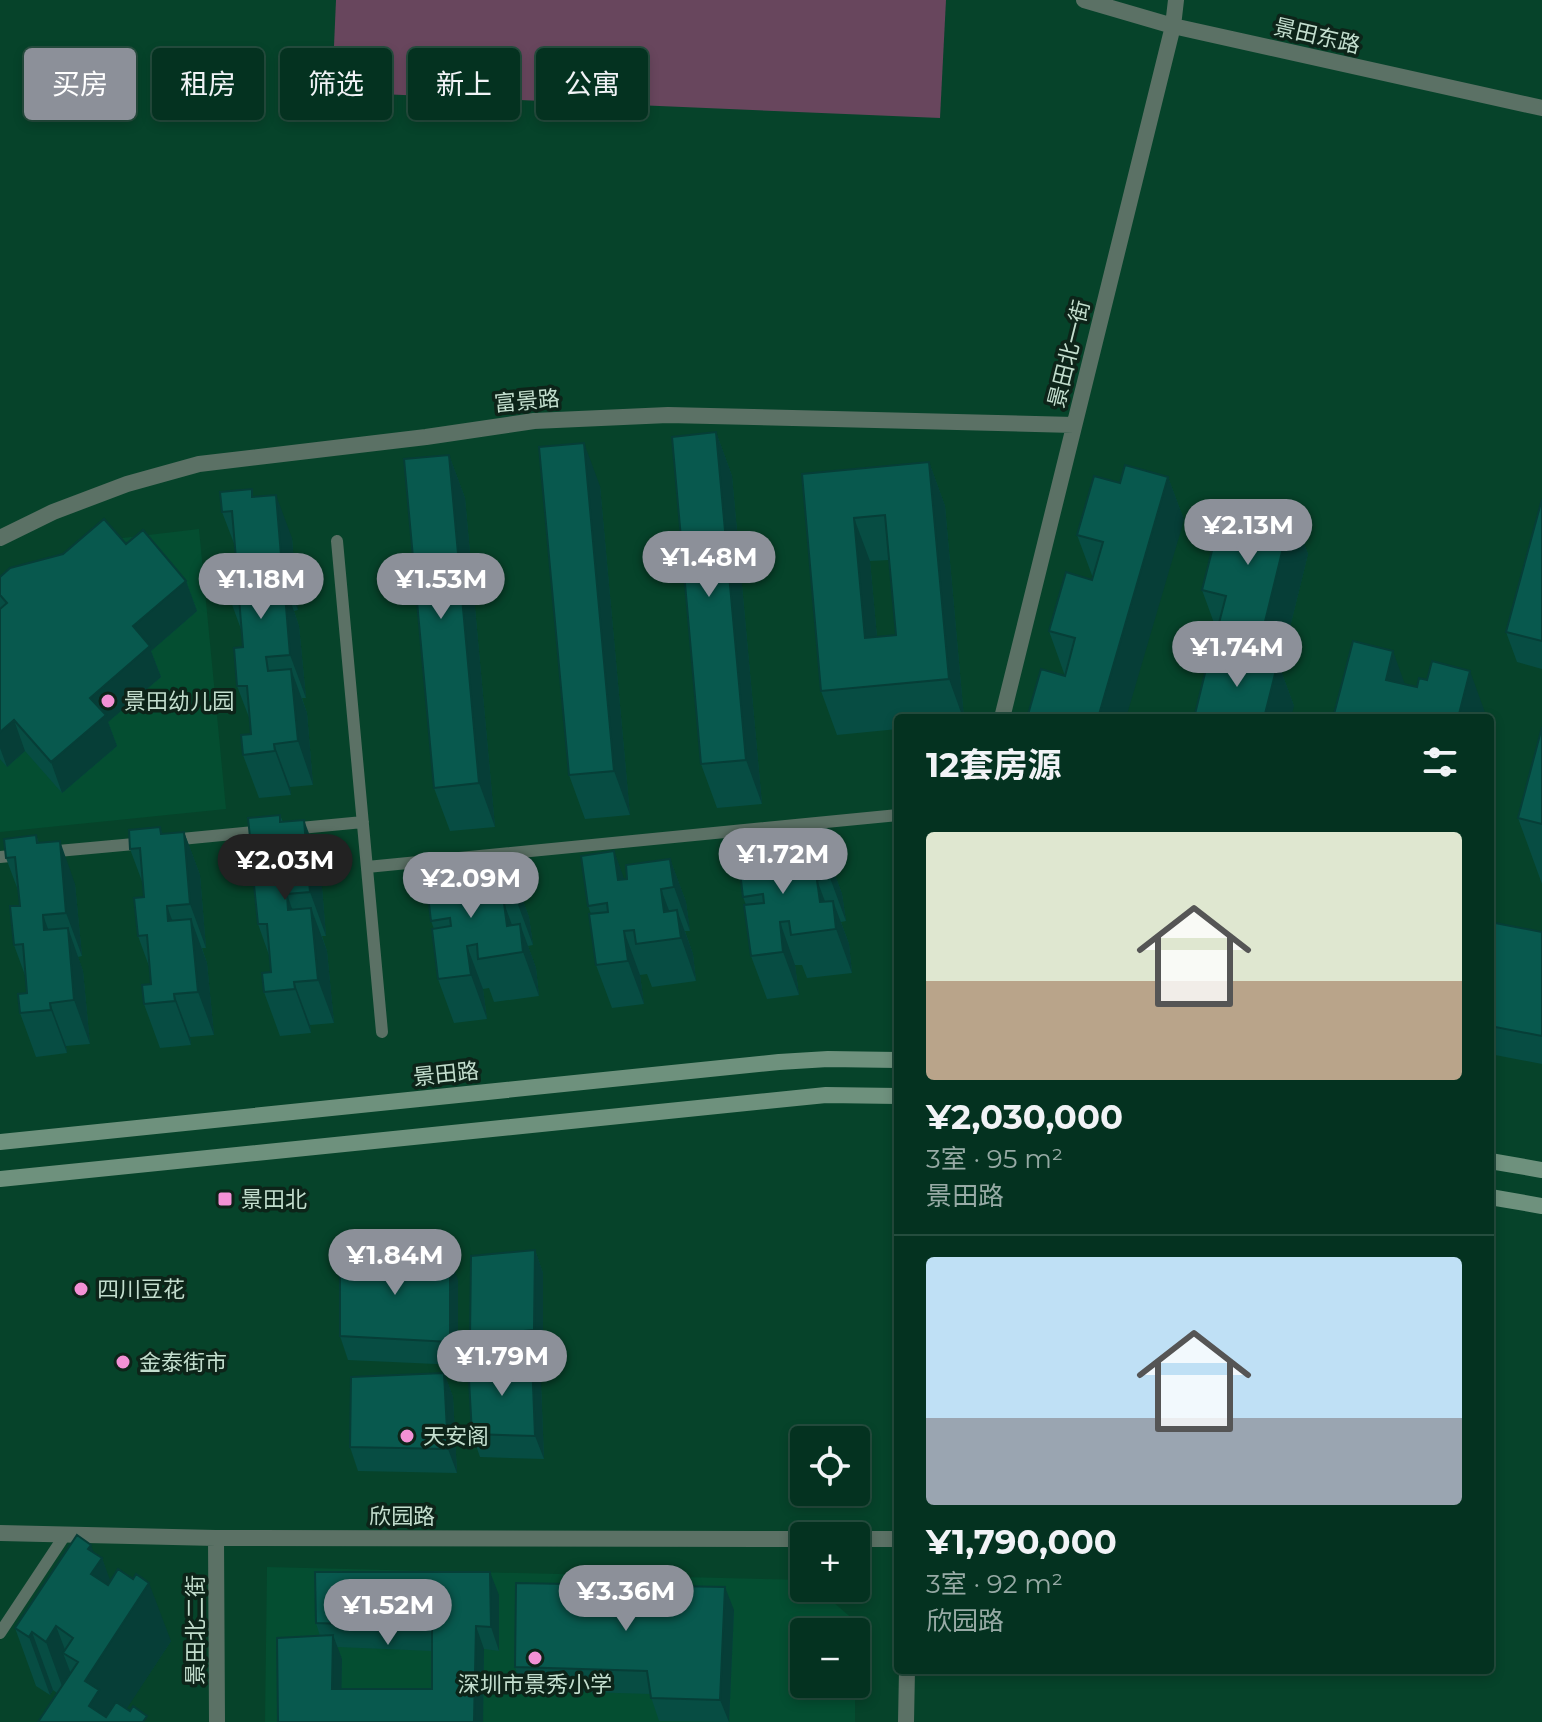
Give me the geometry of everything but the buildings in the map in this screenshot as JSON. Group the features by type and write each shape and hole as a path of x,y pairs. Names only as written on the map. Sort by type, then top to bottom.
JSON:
{"main road":[{"name":"景田路","path":"0,1142 779,1062 894,1060"},
{"path":"0,1179 826,1095 894,1096"},
{"path":"1494,1162 1542,1170"},
{"path":"1494,1198 1542,1206"}],"street":[{"name":"景田东路","path":"1084,0 1173,26 1542,108"},
{"name":"景田北一街","path":"1003,714 1173,26 1176,0"},
{"name":"富景路","path":"0,538 53,512 127,484 199,464 534,421 668,415 1074,425"},
{"name":"欣园路","path":"0,1533 216,1538 790,1539"},
{"name":"景田北二街","path":"216,1538 217,1722"},
{"path":"870,1539 894,1539"},
{"path":"906,1722 907,1674"}],"lane":[{"path":"337,541 382,1032"},
{"path":"367,867 894,815"},
{"path":"0,857 363,822"},
{"path":"0,1633 65,1535"}],"shaded area":[{"path":"336,0 946,0 940,118 648,106 648,48 536,48 536,101 520,100 520,48 408,48 408,95 392,95 392,48 334,48"},
{"name":"景田幼儿园","path":"199,529 226,809 0,832 0,593 106,540"},
{"name":"深圳市景秀小学","path":"267,1567 790,1580 790,1602 833,1602 852,1618 790,1618 790,1698 855,1698 855,1722 265,1722"}],"place":[{"name":"景田幼儿园","path":"108,701"},
{"name":"景田北","path":"225,1199"},
{"name":"四川豆花","path":"81,1289"},
{"name":"金泰街市","path":"123,1362"},
{"name":"天安阁","path":"407,1436"},
{"name":"深圳市景秀小学","path":"535,1658"}]}
